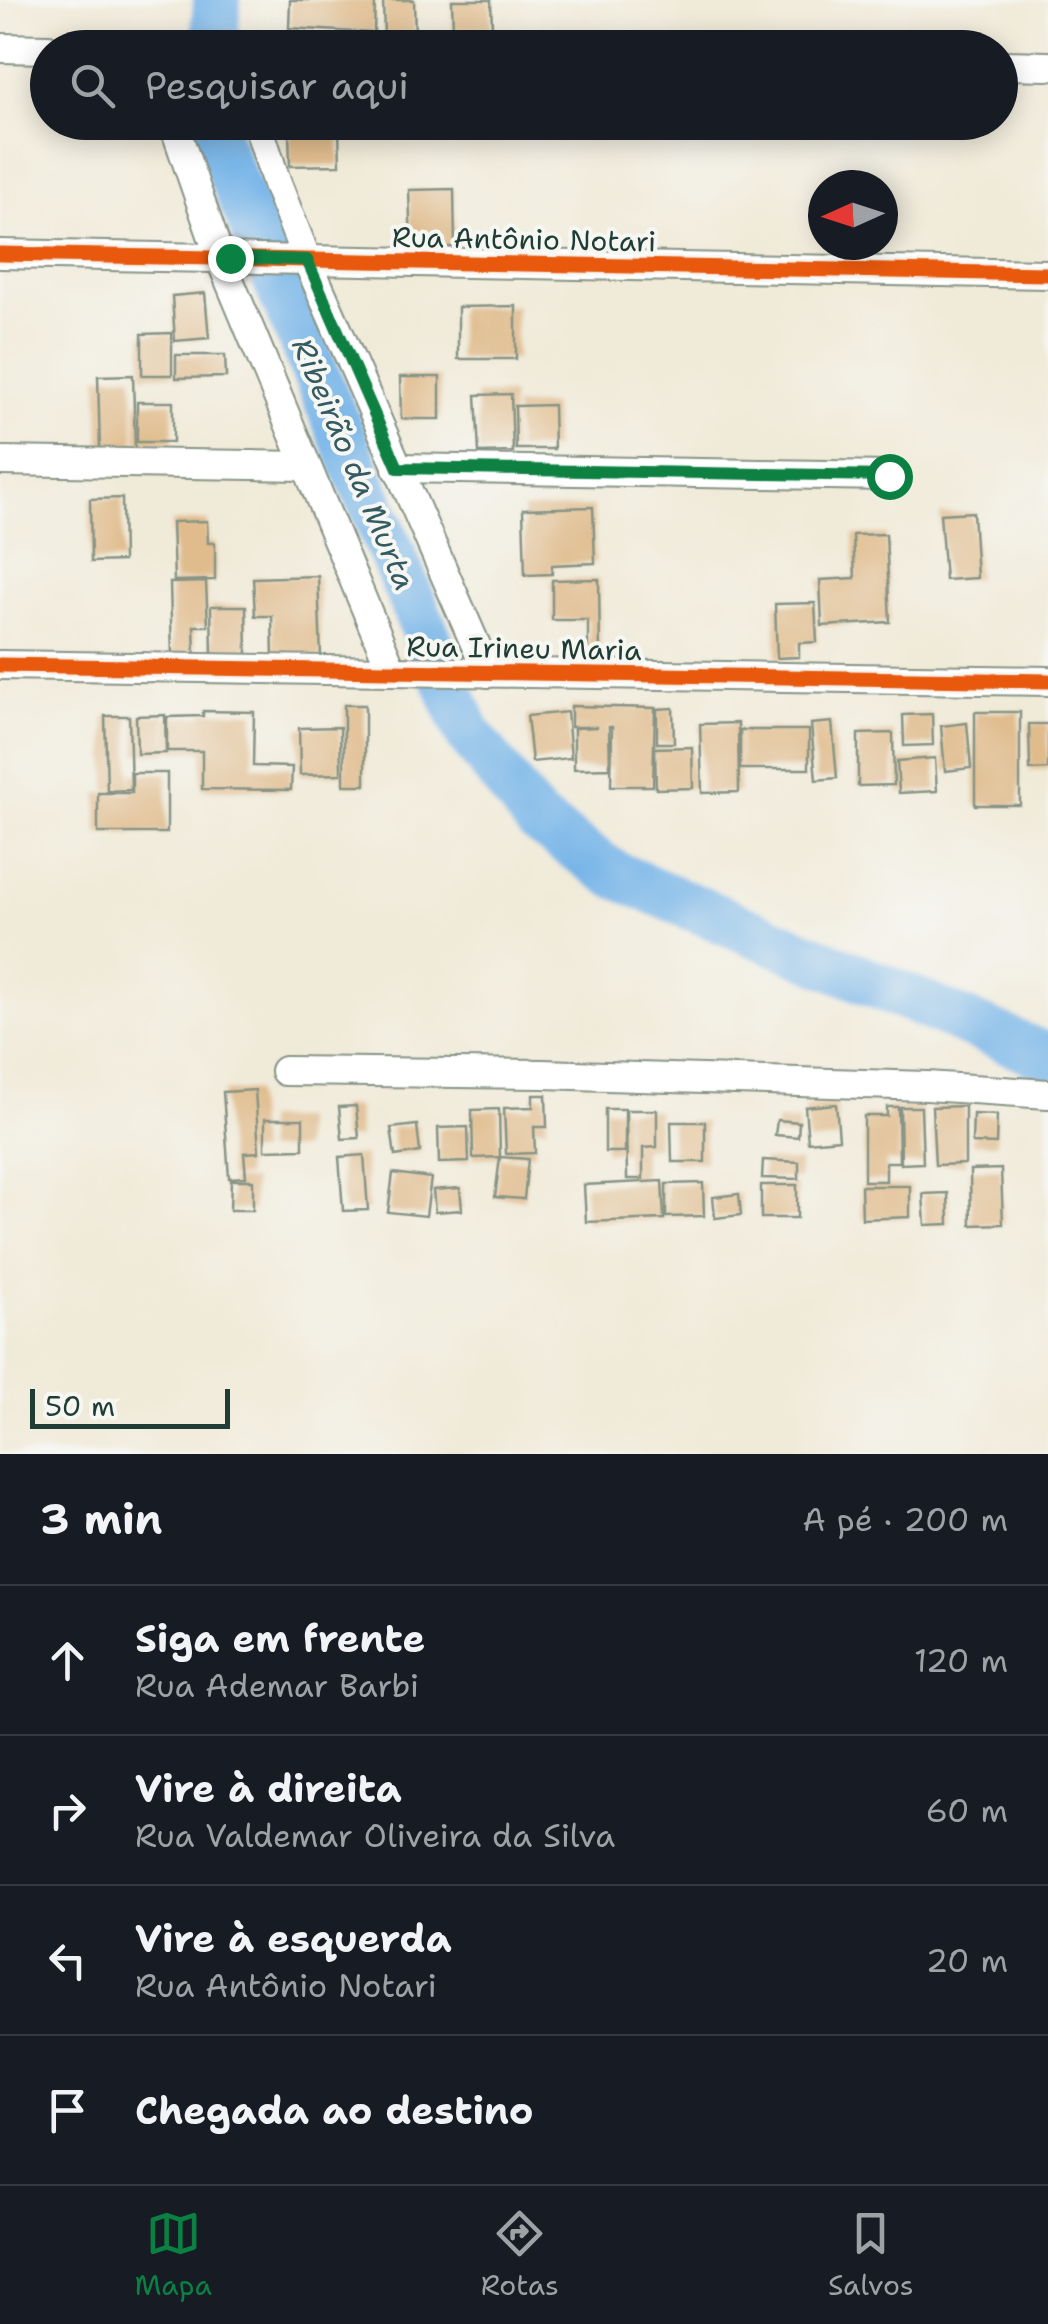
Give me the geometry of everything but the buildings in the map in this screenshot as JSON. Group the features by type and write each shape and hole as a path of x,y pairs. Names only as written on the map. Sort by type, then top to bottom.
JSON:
{"street":[{"path":"0,48 30,49"},
{"path":"1018,66 1048,66"},
{"path":"180,140 306,466 401,671"},
{"path":"263,140 302,260 398,468 482,672"},
{"name":"Rua Antônio Notari","path":"0,254 1048,274"},
{"path":"0,461 306,466"},
{"path":"398,468 889,476"},
{"name":"Rua Irineu Maria","path":"0,665 1048,682"},
{"path":"285,1071 542,1074 926,1086 1045,1095"}],"waterway":[{"name":"Ribeirão da Murta","path":"215,30 217,0"},
{"name":"Ribeirão da Murta","path":"218,140 468,733 536,820 614,874 1048,1057"}],"cycle path":[{"path":"0,254 1048,274"},
{"path":"0,665 1048,681"}],"route":[{"path":"230,258 307,260 398,468 889,476"}]}
